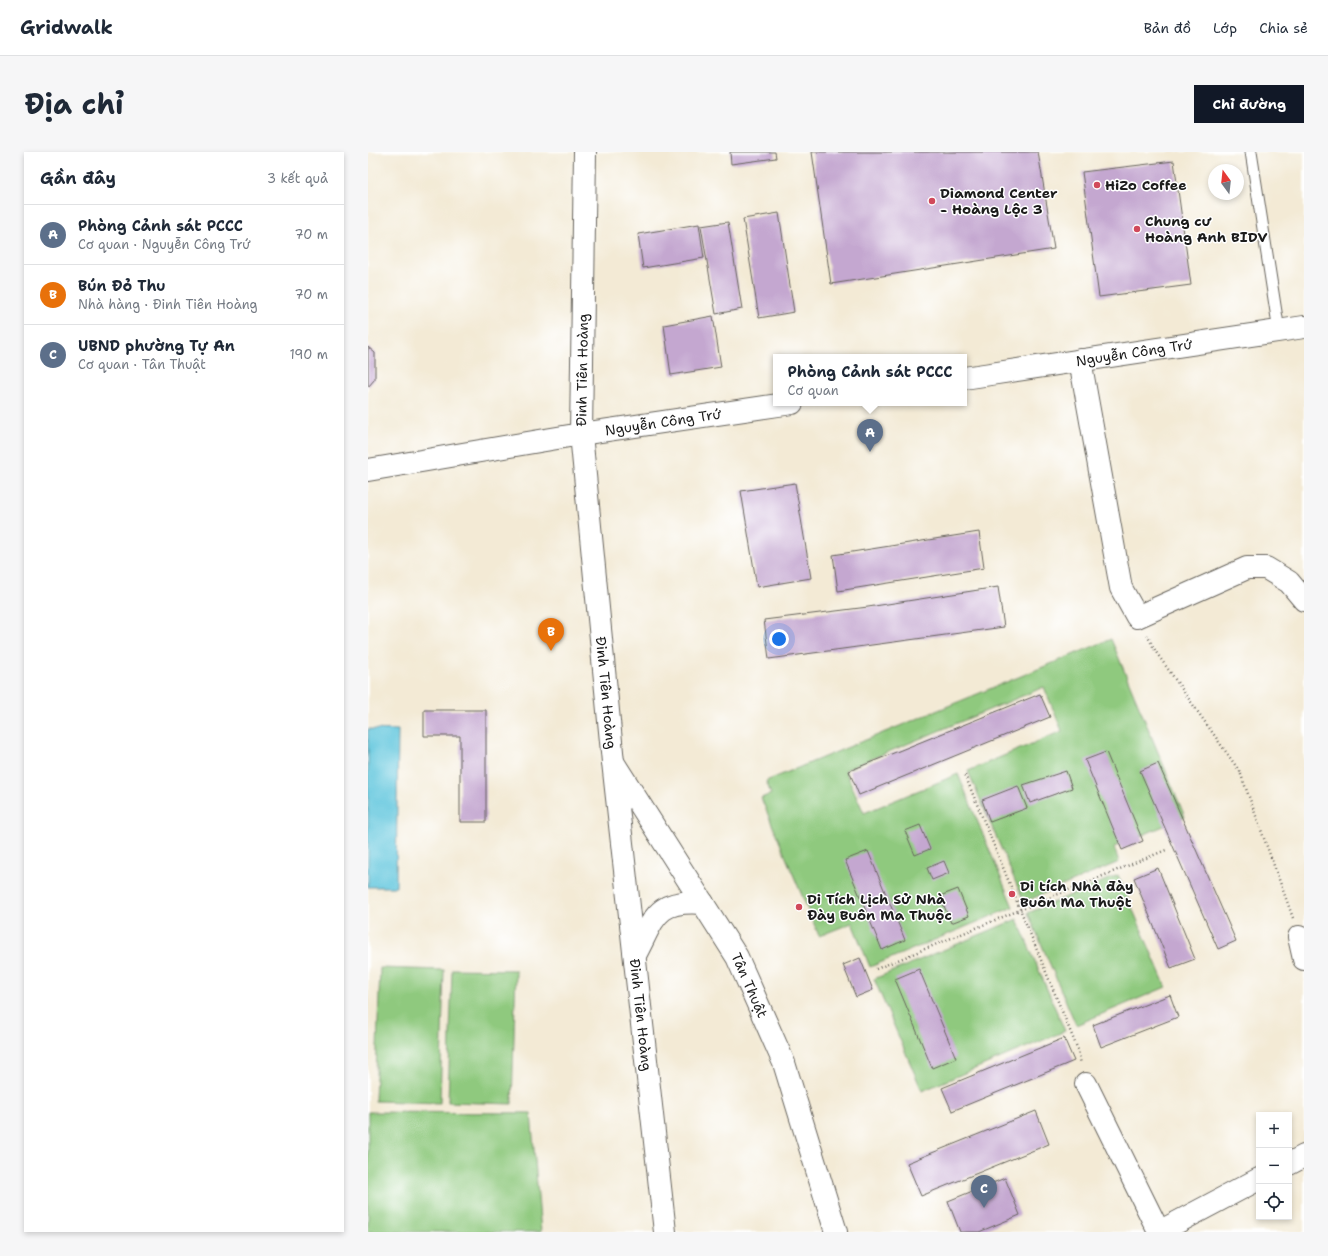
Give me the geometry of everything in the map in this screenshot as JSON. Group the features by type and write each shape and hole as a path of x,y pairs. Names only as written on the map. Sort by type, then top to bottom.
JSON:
{"street":[{"name":"Đinh Tiên Hoàng","path":"585,152 581,434 613,762 665,1232"},
{"name":"Nguyễn Công Trứ","path":"967,378 1304,327"},
{"path":"1080,360 1121,588 1137,617 1247,568 1266,568 1289,582 1304,600"},
{"name":"Nguyễn Công Trứ","path":"368,470 581,434 773,406"},
{"name":"Tân Thuật","path":"613,762 737,957 784,1063 836,1232"},
{"path":"634,955 657,914 663,908 677,903 703,903"},
{"path":"1299,937 1304,959"},
{"path":"1086,1084 1159,1232 1256,1181"},
{"path":"1292,1162 1304,1156"}],"lane":[{"path":"1251,152 1279,331"}],"path":[{"path":"1137,617 1156,652 1240,772 1299,937"},
{"path":"964,775 1078,1050"},
{"path":"876,969 1166,850"}],"green space":[{"path":"1111,639 1185,817 1114,847 1119,862 1024,902 968,771 1062,731 1044,687 845,770 864,813 958,774 1013,907 870,967 852,923 819,936 761,798 771,794 766,781"},
{"path":"1118,875 1166,987 1076,1025 1028,913"},
{"path":"1017,919 1065,1031 922,1091 874,979"},
{"path":"380,968 444,970 440,1103 375,1101"},
{"path":"452,969 516,970 512,1104 448,1102"},
{"path":"368,1112 531,1113 541,1232 368,1232"}],"water":[{"path":"368,729 398,730 396,887 368,887"}],"building":[{"path":"730,152 775,152 776,158 731,164"},
{"name":"Diamond Center - Hoàng Lộc 3","path":"812,152 1038,152 1054,249 831,284"},
{"name":"Chung cư Hoàng Anh BIDV","path":"1174,161 1191,285 1099,297 1082,172"},
{"path":"779,213 794,312 759,318 743,219"},
{"path":"728,222 742,309 716,314 701,226"},
{"path":"699,224 704,258 643,268 638,234"},
{"path":"713,316 721,367 671,375 664,325"},
{"path":"368,347 375,353 375,379 368,387"},
{"path":"795,483 811,578 757,587 741,491"},
{"path":"979,532 984,568 838,591 833,555"},
{"path":"998,587 1004,627 769,659 764,620 868,607"},
{"path":"1040,694 1050,717 859,795 849,771"},
{"path":"424,710 486,710 486,822 460,822 460,736 424,736"},
{"path":"1106,752 1143,841 1122,850 1085,760"},
{"path":"1158,763 1236,941 1218,949 1140,771"},
{"path":"1066,771 1072,788 1030,803 1023,785"},
{"path":"1018,786 1027,808 990,822 982,800"},
{"path":"920,825 930,849 915,855 905,831"},
{"path":"868,851 905,940 882,950 845,860"},
{"path":"944,861 949,873 932,880 927,868"},
{"path":"1158,868 1195,959 1171,968 1134,878"},
{"path":"958,889 969,916 951,923 940,896"},
{"path":"860,958 873,990 856,997 843,965"},
{"path":"919,969 956,1058 932,1068 895,979"},
{"path":"1170,995 1178,1017 1101,1047 1093,1025"},
{"path":"1064,1038 1074,1061 952,1111 942,1088"},
{"path":"1036,1111 1049,1144 921,1196 907,1163"},
{"path":"1005,1178 1020,1215 979,1232 960,1232 948,1201"}],"place":[{"name":"HiZo Coffee","path":"1097,185"},
{"name":"Diamond Center - Hoàng Lộc 3","path":"932,201"},
{"name":"Chung cư Hoàng Anh BIDV","path":"1137,229"},
{"name":"Phòng Cảnh sát PCCC","path":"870,452"},
{"name":"Bún Đỏ Thu","path":"551,651"},
{"name":"Di tích Nhà đày Buôn Ma Thuột","path":"1012,894"},
{"name":"Di Tích Lịch Sử Nhà Đày Buôn Ma Thuộc","path":"799,907"},
{"name":"UBND phường Tự An","path":"984,1208"}]}
